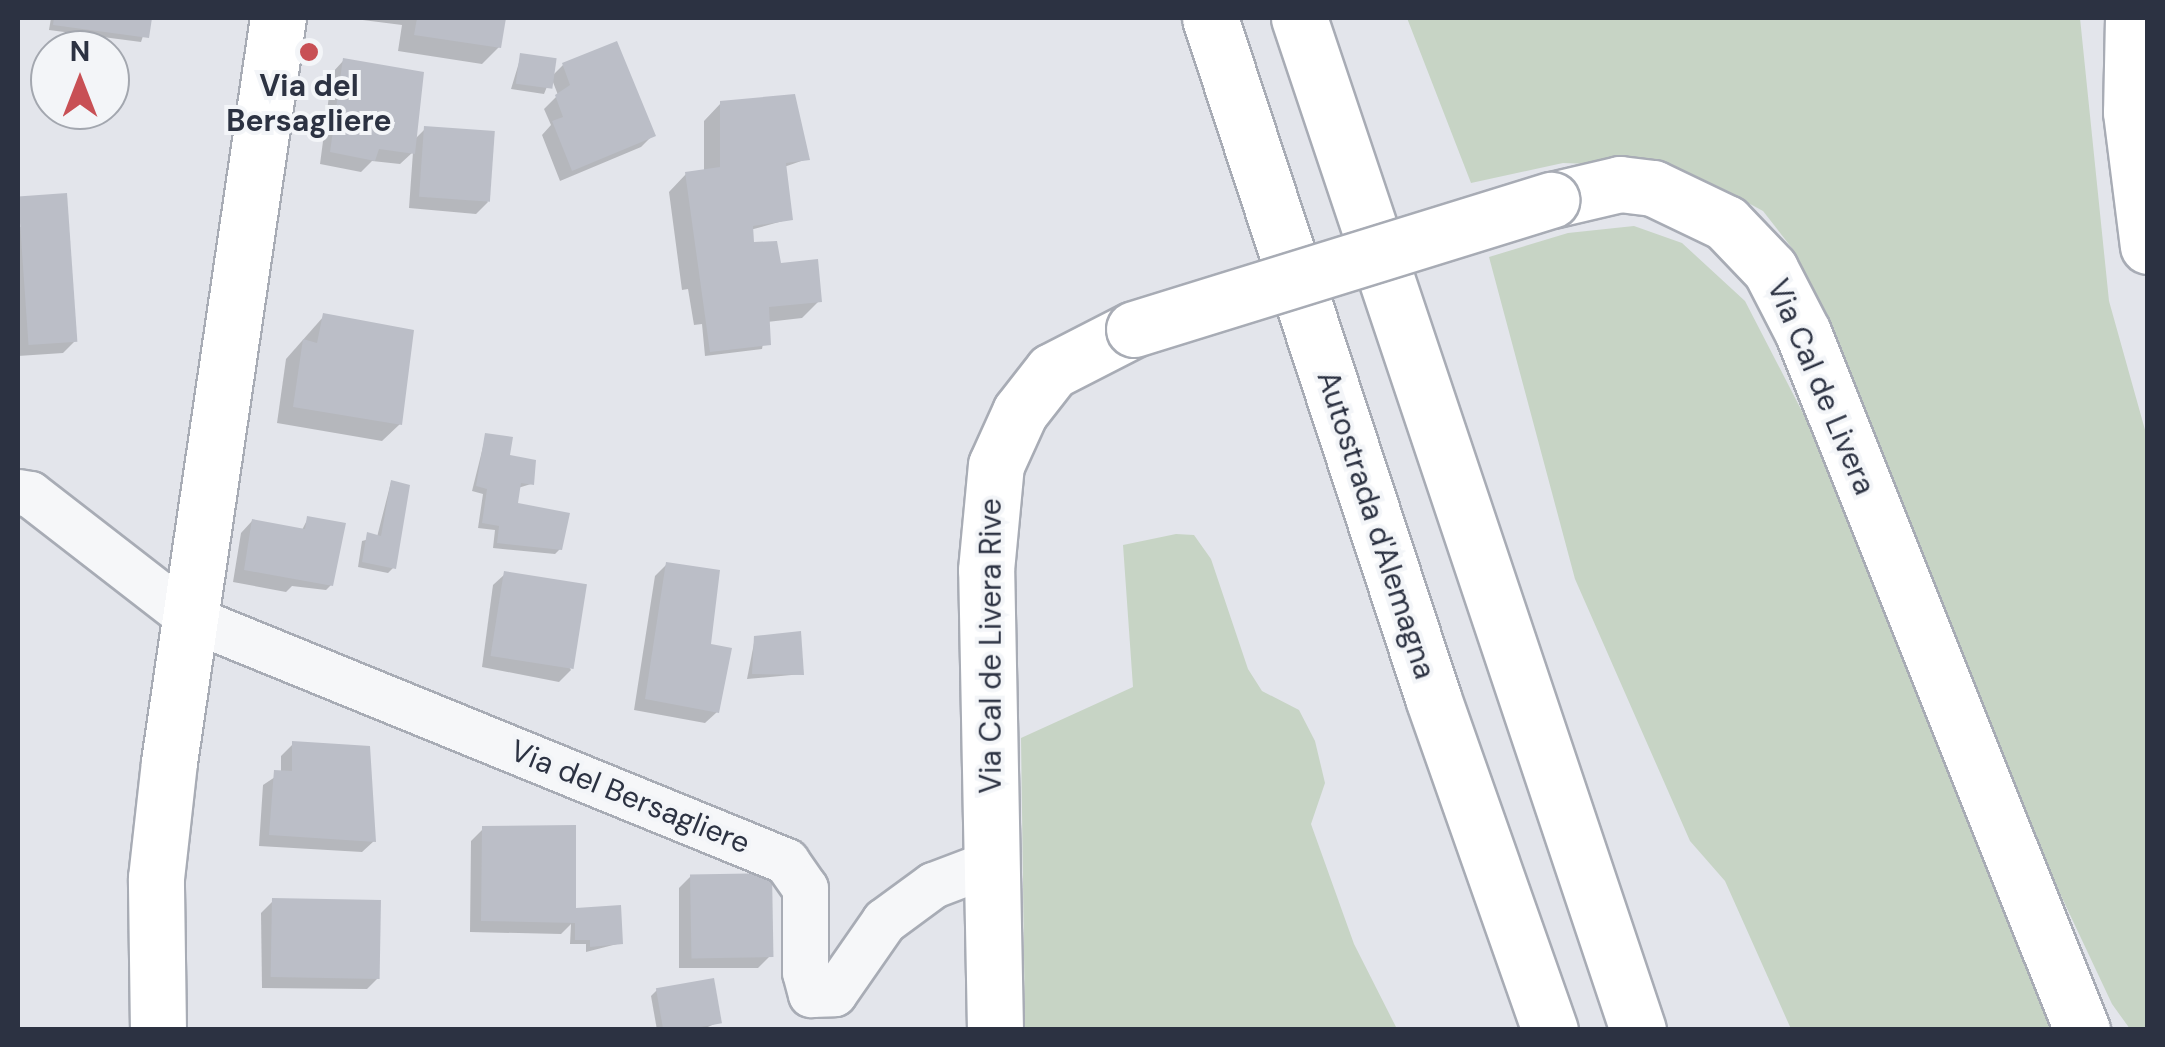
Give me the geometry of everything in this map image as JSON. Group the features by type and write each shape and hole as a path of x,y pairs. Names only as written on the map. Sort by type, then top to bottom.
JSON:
{"main road":[{"path":"158,1030 156,878 278,18"},
{"name":"Autostrada d'Alemagna","path":"1210,18 1433,698 1550,1030"},
{"path":"1298,18 1638,1030"},
{"path":"2132,18 2132,112 2148,246"},
{"name":"Via Cal de Livera","path":"1134,329 1552,200 1620,184 1653,188 1726,224 1770,269 1803,333 2082,1030"},
{"name":"Via Cal de Livera Rive","path":"995,1030 986,528 996,465 1020,412 1052,371 1134,329"}],"street":[{"path":"18,492 30,494 190,618"},
{"name":"Via del Bersagliere","path":"190,618 786,861 805,888 805,972 811,994 834,994 884,921 932,884 991,863"}],"green space":[{"path":"1407,18 2080,18 2109,301 2147,437 2147,1029 2130,1029 2112,1004 2056,885 1795,252 1763,211 1715,185 1647,166 1563,163 1471,183"},
{"path":"1634,226 1682,243 1745,301 1807,421 1963,797 2070,1029 1791,1029 1725,881 1690,841 1575,579 1489,257 1568,233"},
{"path":"1176,534 1194,535 1211,559 1248,669 1262,691 1299,710 1315,741 1325,783 1311,824 1354,944 1397,1029 1025,1029 1021,738 1133,687 1123,545"}],"building":[{"path":"54,18 152,18 149,38 130,35 130,30 53,25"},
{"path":"417,18 506,18 501,48 414,35"},
{"path":"617,41 656,136 572,171 552,121 563,117 555,95 570,85 562,63"},
{"path":"520,53 557,58 552,89 516,84"},
{"path":"343,58 424,72 415,154 379,149 375,161 330,152"},
{"path":"795,94 810,160 786,163 793,220 753,226 754,242 777,241 781,263 818,259 822,302 769,307 771,345 710,352 685,172 720,167 720,101"},
{"path":"424,126 495,131 490,202 419,197"},
{"path":"67,193 77,342 29,345 18,196"},
{"path":"323,313 414,330 402,425 293,407 303,339 317,343"},
{"path":"485,433 513,437 510,455 536,460 534,485 521,483 518,503 570,513 562,550 497,543 499,526 482,523 487,489 476,486"},
{"path":"391,480 410,485 396,569 362,562 367,532 381,536"},
{"path":"307,516 346,523 333,586 244,570 252,519 305,529"},
{"path":"666,562 720,570 711,644 732,648 719,713 645,699"},
{"path":"504,571 587,584 574,669 491,656"},
{"path":"801,631 804,675 752,674 754,636"},
{"path":"292,741 370,746 376,842 269,835 274,770 292,771"},
{"path":"576,825 576,908 621,905 623,944 590,947 590,940 575,940 575,923 481,921 482,826"},
{"path":"772,873 773,957 691,958 690,874"},
{"path":"272,898 381,900 380,979 271,977"},
{"path":"714,978 722,1023 663,1030 656,988"}],"place":[{"name":"Via del Bersagliere","path":"309,52"}]}
